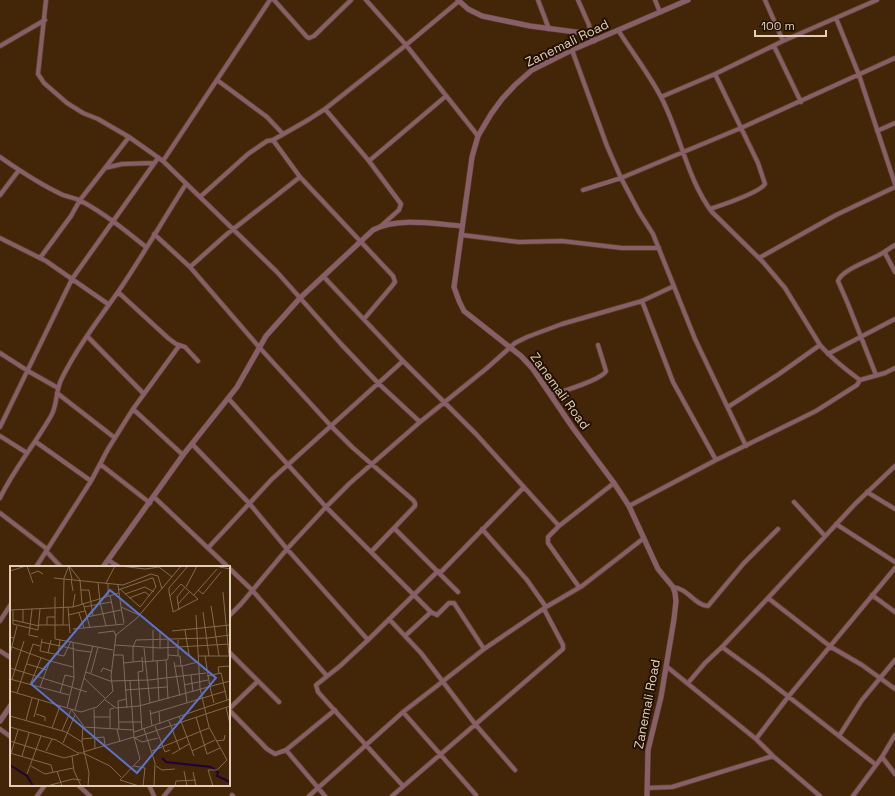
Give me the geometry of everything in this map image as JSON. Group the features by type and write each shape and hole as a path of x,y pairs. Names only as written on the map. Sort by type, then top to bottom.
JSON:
{"street":[{"path":"46,0 38,74 41,79 52,91 73,108 98,119 129,137 163,161 277,272 379,384 420,422"},
{"path":"163,161 270,0"},
{"path":"274,0 307,37 310,38 314,36 351,0"},
{"path":"366,0 406,45 478,136"},
{"path":"538,0 549,29"},
{"path":"578,0 594,41"},
{"path":"655,0 660,12"},
{"name":"Zanemali Road","path":"647,796 648,750 661,698 676,593 658,569 629,506 533,369 511,348 464,311 454,287 472,157 478,136 502,99 532,70 572,50 688,0"},
{"path":"765,0 783,41"},
{"path":"661,97 877,0"},
{"path":"200,197 248,154 266,141 273,140 324,109 406,45 459,1 468,9 482,16 549,29 591,34"},
{"path":"836,18 859,76 895,184"},
{"path":"0,46 45,20"},
{"path":"618,30 661,97 684,151 694,180 710,209 759,258 785,288 820,345 833,360 860,380"},
{"path":"774,46 801,102"},
{"path":"572,50 607,146 621,178 639,212 653,234 693,334 746,446"},
{"path":"584,190 621,178 741,128 859,76 895,58"},
{"path":"710,209 756,191 765,184 763,176 715,74"},
{"path":"217,80 267,117 283,134"},
{"path":"369,161 446,96"},
{"path":"104,566 183,456 228,398 244,375 266,336 322,276 373,230 381,226 400,210 401,206 369,161 324,109"},
{"path":"877,131 895,123"},
{"path":"40,258 71,216 80,200 129,137"},
{"path":"273,140 300,177 395,279 392,286 364,319"},
{"path":"0,156 19,170 58,192 80,200 113,221 146,247"},
{"path":"0,426 72,279 158,158"},
{"path":"105,168 122,164 154,163"},
{"path":"0,196 19,170"},
{"path":"190,267 233,229 300,177"},
{"path":"0,498 9,480 36,442 52,414 57,403 58,388 62,378 87,336 108,304 118,292 186,184"},
{"path":"759,258 836,215 895,188"},
{"path":"381,226 398,223 462,226"},
{"path":"154,234 190,267 259,347 332,426 415,503 415,506 371,552"},
{"path":"462,235 519,242 562,241 622,248 659,248"},
{"path":"0,238 40,258 108,304"},
{"path":"876,375 838,279 847,271 886,252 895,245"},
{"path":"886,252 886,255 895,272"},
{"path":"322,276 403,361 476,434 559,526"},
{"path":"230,615 287,549 326,507 420,422 511,348 515,343 562,324 642,301 674,286"},
{"path":"118,292 154,326 179,346 185,347 198,361"},
{"path":"642,301 674,382 688,411 716,460"},
{"path":"828,354 895,319"},
{"path":"87,336 144,394"},
{"path":"551,395 605,374 606,372 598,344"},
{"path":"728,407 820,345"},
{"path":"37,566 91,481 133,409 179,346"},
{"path":"0,353 58,388"},
{"path":"208,548 272,479 403,361"},
{"path":"629,506 716,460 816,411 857,386 860,380 895,368"},
{"path":"57,393 115,438"},
{"path":"228,398 326,507 431,612 437,615 448,604 454,603 484,649"},
{"path":"133,409 183,456"},
{"path":"0,436 27,453"},
{"path":"36,442 91,481"},
{"path":"192,444 249,503 287,549 368,640"},
{"path":"100,464 150,503"},
{"path":"688,683 836,524 895,466"},
{"path":"579,587 549,547 548,537 559,526 614,483"},
{"path":"403,786 318,692 316,687 318,683 340,666 439,572 524,487"},
{"path":"867,492 895,510"},
{"path":"154,497 227,566"},
{"path":"794,502 825,536"},
{"path":"0,513 47,550 60,566"},
{"path":"836,524 895,562"},
{"path":"394,528 458,592"},
{"path":"392,796 439,754 563,649 563,645 545,608 527,580 482,529"},
{"path":"673,587 684,590 701,604 708,606 744,564 778,529"},
{"path":"310,796 403,712 484,649 579,587 644,538"},
{"path":"108,560 118,566"},
{"path":"756,739 788,697 895,568"},
{"path":"230,569 252,590 327,676"},
{"path":"872,595 895,612"},
{"path":"768,598 831,647 880,677 895,689"},
{"path":"0,621 10,606"},
{"path":"405,636 431,612"},
{"path":"389,619 421,653 475,724 515,770"},
{"path":"722,647 759,673 875,764"},
{"path":"0,652 10,657"},
{"path":"230,653 279,702"},
{"path":"840,736 862,700 895,660"},
{"path":"666,666 756,739 773,756 820,796"},
{"path":"230,709 258,681"},
{"path":"0,721 10,706"},
{"path":"230,711 271,752 275,754 286,750 335,710"},
{"path":"403,712 476,795"},
{"path":"0,729 10,736"},
{"path":"853,796 875,764 882,757 895,735"},
{"path":"286,750 325,796"},
{"path":"648,788 672,787 773,756"},
{"path":"882,757 895,774"},
{"path":"37,796 44,786"},
{"path":"79,786 90,796"},
{"path":"149,786 154,796"},
{"path":"164,796 172,786"}]}
